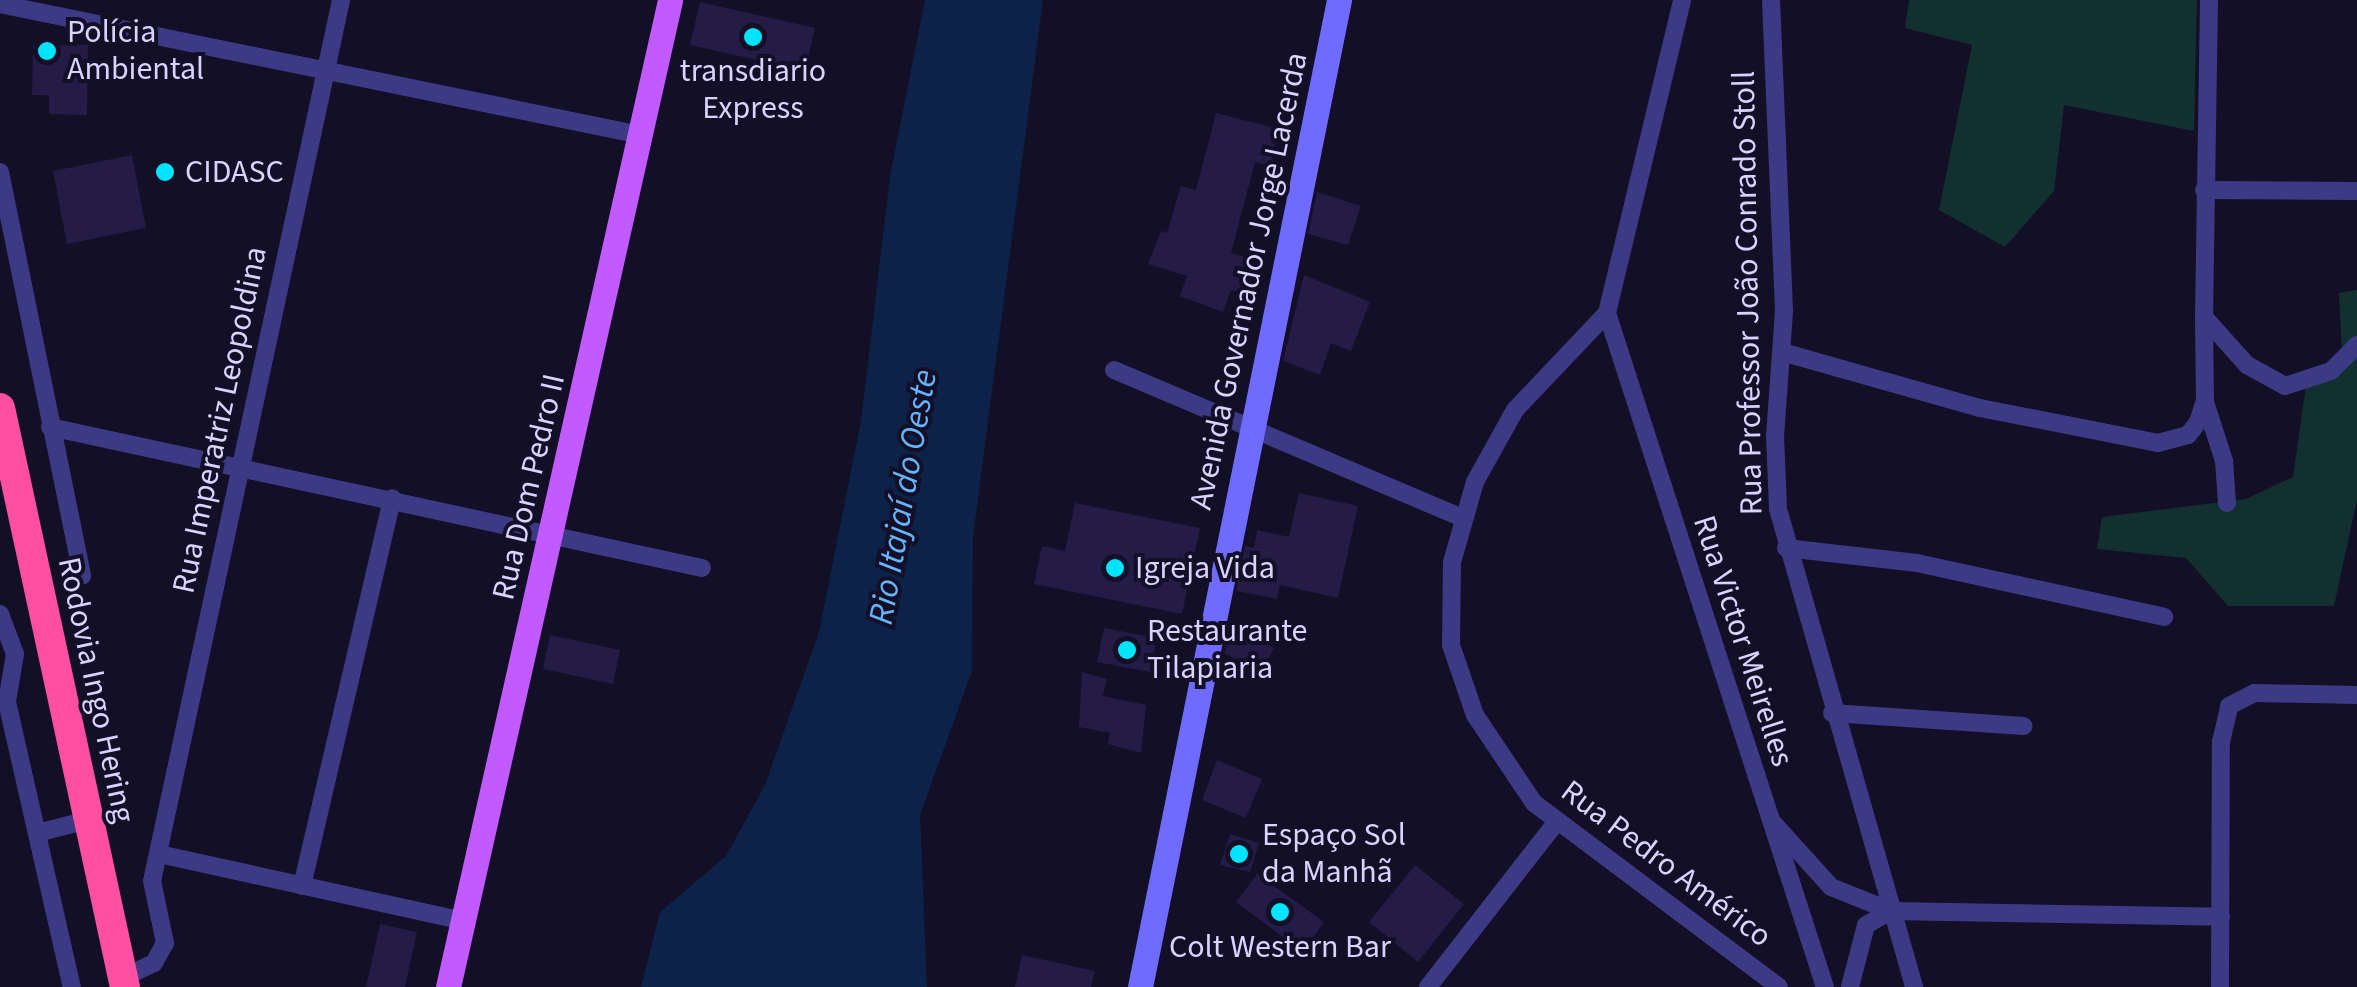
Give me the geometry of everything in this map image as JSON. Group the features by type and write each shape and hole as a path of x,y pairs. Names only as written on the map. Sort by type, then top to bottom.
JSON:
{"highway":[{"name":"Rodovia Ingo Hering","path":"0,408 124,982"}],"main road":[{"name":"Rua Dom Pedro II","path":"448,987 670,0"},
{"name":"Avenida Governador Jorge Lacerda","path":"1140,987 1339,0"}],"street":[{"name":"Rua Imperatriz Leopoldina","path":"124,982 154,963 165,943 152,893 159,854 237,470 328,69 340,0"},
{"path":"1606,313 1682,0"},
{"name":"Rua Professor João Conrado Stoll","path":"1771,0 1782,352 1775,472 1786,548 1914,987"},
{"path":"2209,0 2204,190 2205,401 2224,461 2227,503"},
{"path":"0,4 641,135"},
{"path":"0,172 82,576"},
{"path":"2204,190 2357,191"},
{"name":"Rua Pedro Américo","path":"1606,313 1515,410 1462,518 1449,602 1462,683 1493,749 1555,824 1780,987"},
{"name":"Rua Victor Meirelles","path":"1606,313 1825,987"},
{"path":"2204,317 2248,366 2285,386 2331,371 2357,345"},
{"path":"1782,352 1980,408 2143,443 2188,435 2205,401"},
{"path":"1114,370 1251,432 1462,518"},
{"path":"50,427 702,568"},
{"path":"302,886 392,498"},
{"path":"1786,548 1917,563 2164,617"},
{"path":"0,614 15,654 7,702 41,832 72,987"},
{"path":"15,654 50,638"},
{"path":"2220,987 2222,742 2230,706 2255,693 2357,695"},
{"path":"1832,713 2024,726"},
{"path":"1768,818 1830,887 1851,899 1891,912 2222,917"},
{"path":"41,832 88,820"},
{"path":"1428,987 1555,824"},
{"path":"159,854 463,921"},
{"path":"1850,987 1860,936 1851,899"},
{"path":"1860,936 1874,918 1891,912"}],"green space":[{"path":"1909,0 2197,0 2194,131 2064,105 2054,191 2005,247 1939,210 1972,45 1905,28"},
{"path":"2357,290 2357,500 2334,606 2228,606 2186,558 2097,549 2102,517 2246,499 2293,477 2306,385 2343,373 2339,293"}],"water":[{"name":"Rio Itajaí do Oeste","path":"925,0 1043,0 973,537 972,671 920,815 927,987 641,987 660,912 726,856 765,785 819,632 861,421 890,176"}],"building":[{"name":"transdiario Express","path":"700,2 815,28 805,71 690,45"},
{"path":"33,45 88,45 87,115 49,114 49,95 32,95"},
{"path":"1216,113 1279,129 1270,166 1255,162 1231,253 1251,258 1241,293 1231,290 1223,312 1180,296 1187,276 1148,264 1161,231 1167,233 1181,186 1196,190"},
{"path":"132,155 146,228 67,244 53,171"},
{"path":"1317,192 1361,206 1348,245 1308,234"},
{"path":"1304,275 1370,302 1351,351 1331,343 1320,375 1283,361"},
{"path":"1299,493 1358,506 1338,598 1280,585 1277,599 1236,591 1245,546 1254,548 1257,530 1289,537"},
{"name":"Igreja Vida","path":"1075,503 1200,528 1182,614 1034,584 1042,546 1065,551"},
{"name":"Restaurante Tilapiaria","path":"1104,628 1157,638 1150,672 1097,662"},
{"path":"1235,628 1274,648 1262,672 1224,653"},
{"path":"550,635 620,650 613,684 543,669"},
{"path":"1082,672 1107,679 1103,696 1146,705 1141,753 1108,744 1110,733 1079,727"},
{"path":"1217,760 1262,779 1246,818 1202,800"},
{"name":"Espaço Sol da Manhã","path":"1230,834 1259,843 1250,872 1220,865"},
{"path":"1415,865 1464,904 1418,962 1369,922"},
{"name":"Colt Western Bar","path":"1257,874 1324,922 1303,952 1236,902"},
{"path":"380,924 417,932 405,987 366,987"},
{"path":"1022,955 1095,971 1091,987 1015,987"}],"place":[{"name":"transdiario Express","path":"753,37"},
{"name":"Polícia Ambiental","path":"47,51"},
{"name":"CIDASC","path":"165,172"},
{"name":"Igreja Vida","path":"1115,568"},
{"name":"Restaurante Tilapiaria","path":"1127,650"},
{"name":"Espaço Sol da Manhã","path":"1239,854"},
{"name":"Colt Western Bar","path":"1280,912"}]}
